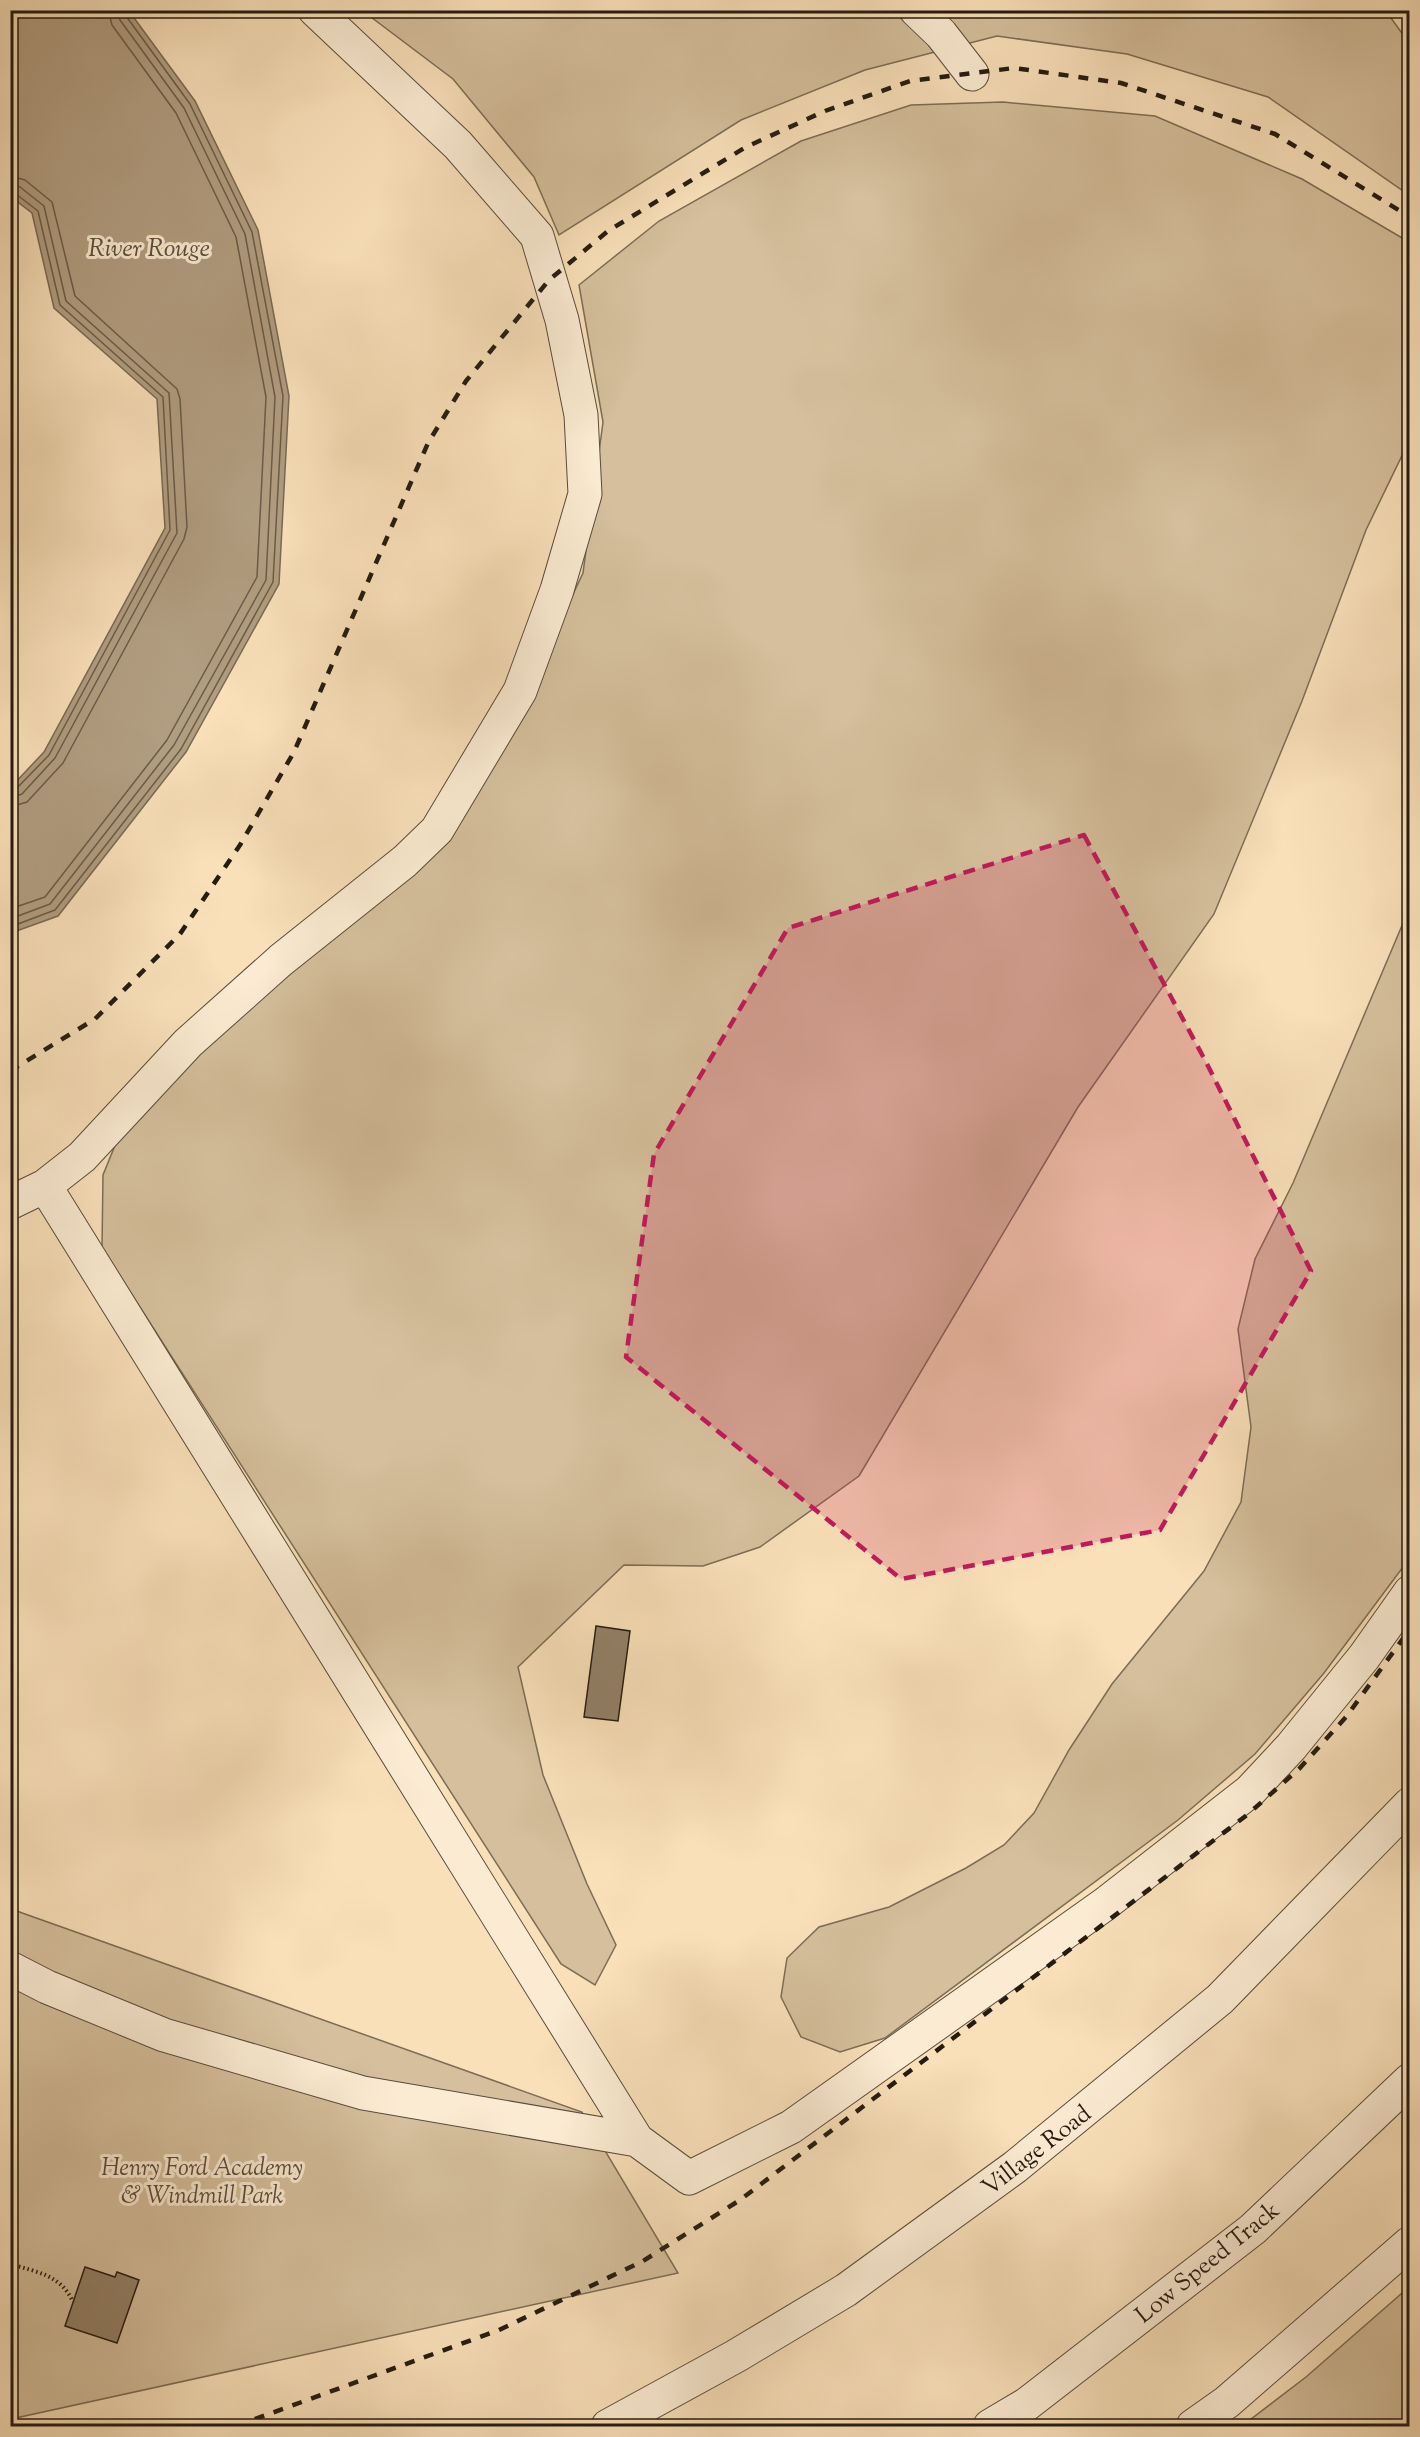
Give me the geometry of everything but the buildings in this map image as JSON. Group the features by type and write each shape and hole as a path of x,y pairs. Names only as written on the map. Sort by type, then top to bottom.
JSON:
{"street":[{"path":"10,1203 45,1186 82,1157 188,1043 281,960 405,861 437,830 520,691 557,590 585,494 581,415 562,320 537,236 458,145 315,10"},
{"path":"916,10 941,34 972,74"},
{"path":"45,1186 637,2140 689,2178 791,2127 1105,1904 1250,1791 1291,1747 1364,1657 1410,1592"},
{"name":"Village Road","path":"608,2427 736,2356 846,2290 1015,2167 1220,1999 1410,1804"},
{"path":"10,1968 47,1987 164,2035 363,2093 637,2140"},
{"name":"Low Speed Track","path":"990,2427 1027,2404 1253,2229 1410,2080"},
{"path":"1193,2427 1227,2403 1410,2243"}],"path":[{"path":"10,2264 51,2276 67,2289 73,2302"}],"highlighted area":[{"path":"1084,835 1206,1062 1311,1271 1160,1530 901,1579 626,1357 654,1154 788,928"}],"green space":[{"path":"363,11 1386,11 1409,43 1409,195 1268,97 1127,54 997,36 865,70 741,120 559,235 534,177 453,79"},
{"path":"1003,102 1155,116 1302,179 1409,242 1409,441 1366,530 1302,701 1214,914 1078,1107 859,1476 760,1547 703,1566 624,1565 518,1667 543,1775 587,1884 616,1945 595,1985 561,1964 102,1248 103,1175 118,1138 188,1063 495,759 583,573 603,422 579,285 659,221 801,141 911,105"},
{"path":"1409,909 1409,1559 1324,1673 1255,1754 1178,1820 885,2038 840,2052 801,2037 781,1997 787,1958 819,1927 889,1907 966,1868 1004,1845 1034,1813 1069,1750 1112,1684 1204,1571 1241,1502 1251,1427 1238,1329 1255,1259 1293,1183"},
{"name":"Henry Ford Academy & Windmill Park","path":"11,1909 582,2112 678,2273 11,2419"},
{"path":"1409,2287 1409,2426 1242,2426 1306,2377"}],"water":[{"name":"River Rouge","path":"11,10 129,11 195,101 258,230 289,396 279,584 186,752 58,916 11,933 11,787 44,752 165,528 157,399 54,308 32,213 11,197"}],"railway":[{"path":"10,1071 95,1019 180,934 240,845 294,752 428,443 466,381 549,280 608,231 746,147 825,111 910,81 1014,68 1121,83 1275,134 1410,217"},
{"path":"236,2426 499,2330 643,2261 740,2200 1247,1815 1299,1769 1346,1717 1410,1629"}]}
